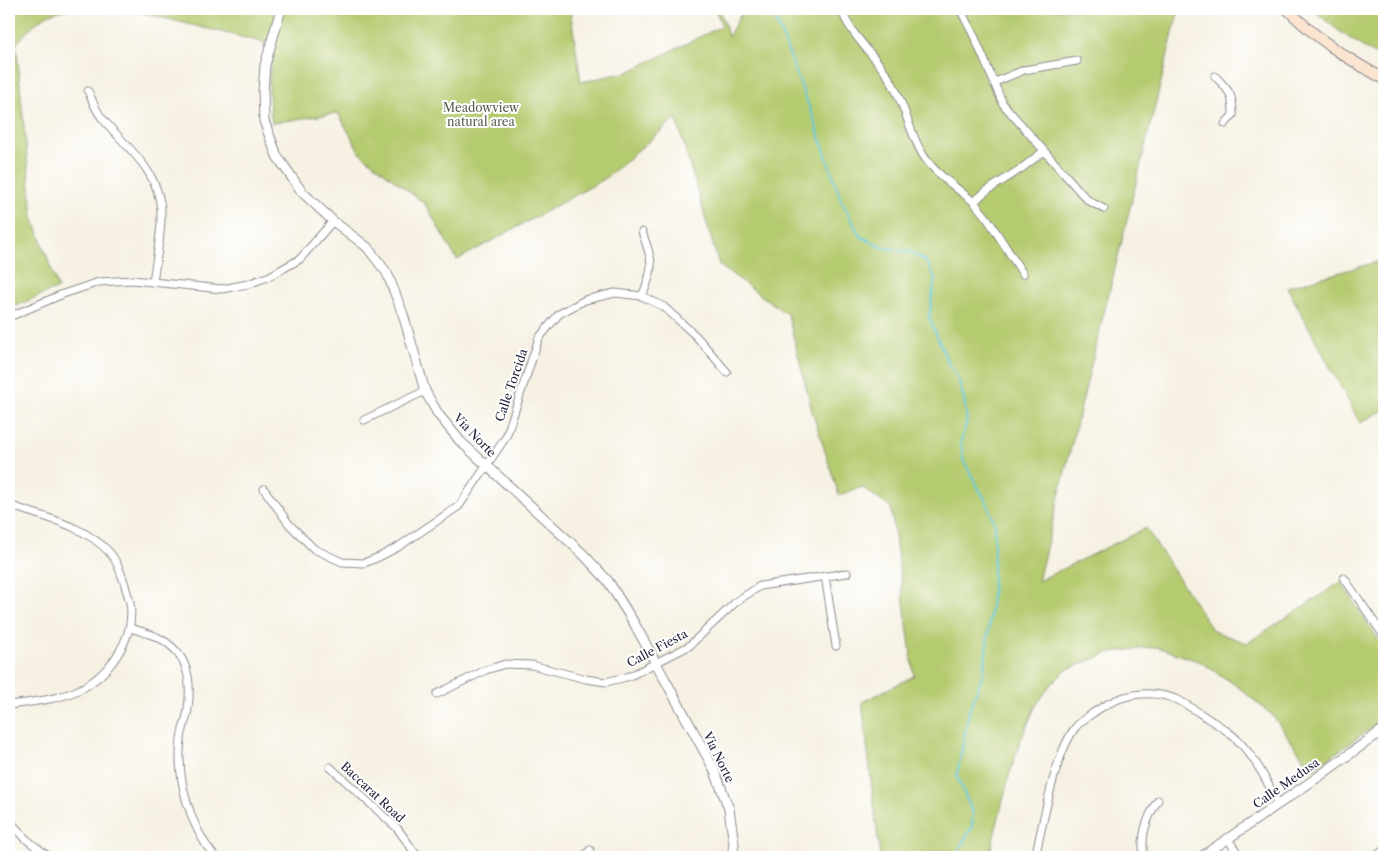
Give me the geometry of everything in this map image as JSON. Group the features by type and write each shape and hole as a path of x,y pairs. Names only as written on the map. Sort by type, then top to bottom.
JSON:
{"main road":[{"path":"1287,9 1310,31 1335,50 1384,79"}],"street":[{"name":"Via Norte","path":"281,9 265,65 263,92 264,121 277,156 302,192 333,221 367,247 387,273 403,314 425,391 438,414 460,441 583,554 608,581 634,623 714,769 729,809 734,844 732,857"},
{"path":"841,9 850,27 895,88 914,138 923,155 933,167 974,202 989,221 1023,274"},
{"path":"960,9 976,38 1003,104 1089,201 1104,209"},
{"path":"994,82 1024,70 1077,60"},
{"path":"1215,76 1227,87 1233,101 1233,115 1225,124"},
{"path":"88,91 101,117 138,157 156,183 161,203 161,217 153,282"},
{"path":"974,202 985,192 1044,151"},
{"path":"9,317 63,294 99,282 132,280 222,289 248,284 270,276 300,259 333,221"},
{"path":"642,232 651,256 651,276 642,296"},
{"name":"Calle Torcida","path":"264,489 289,524 314,549 342,562 364,563 398,547 459,506 506,437 539,338 559,314 585,300 615,293 642,296 664,307 696,336 727,372"},
{"path":"364,420 425,391"},
{"path":"9,504 85,533 108,551 120,570 130,604 130,628 125,641 114,660 90,684 60,696 9,705"},
{"name":"Calle Fiesta","path":"437,694 486,670 505,664 532,665 586,679 606,682 630,676 689,646 736,601 760,586 847,572"},
{"path":"825,576 836,646"},
{"path":"1344,578 1384,636"},
{"path":"130,628 158,637 177,650 185,665 189,677 188,710 181,740 181,772 188,810 204,844 215,857"},
{"path":"1035,857 1048,802 1066,743 1076,726 1105,704 1123,696 1158,695 1178,700 1228,731 1243,745 1260,767 1278,804"},
{"name":"Calle Medusa","path":"1201,857 1384,729"},
{"name":"Baccarat Road","path":"330,767 397,828 418,857"},
{"path":"1144,857 1142,841 1145,827 1158,800"},
{"path":"9,820 26,839 49,857"},
{"path":"1228,839 1240,857"},
{"path":"584,857 590,850"},
{"path":"1375,857 1384,850"}],"green space":[{"path":"9,9 76,9 48,15 35,24 16,44 33,217 58,288 9,309"},
{"name":"Meadowview natural area","path":"126,9 570,9 581,82 628,72 722,26 715,9 719,9 728,37 744,9 760,9 765,16 772,9 1179,9 1038,581 1146,528 1213,631 1247,643 1341,582 1384,648 1384,719 1312,770 1272,715 1237,686 1201,662 1157,647 1111,652 1066,670 1049,687 1035,707 1020,742 1009,776 989,857 880,857 862,702 914,676 891,508 862,487 839,495 812,411 788,315 719,265 676,118 603,180 457,260 425,204 360,153 338,113 272,123 269,88 273,54 262,42"},
{"path":"1313,9 1384,9 1384,59 1347,36"},
{"path":"1384,260 1384,410 1360,423 1287,287"}],"waterway":[{"path":"771,9 814,120 841,200 860,236 881,247 909,252 925,260 935,278 929,317 949,365 958,378 964,399 967,420 961,441 963,460 988,505 995,524 992,597 984,671 969,711 957,776 973,814 972,827 954,857"}]}
